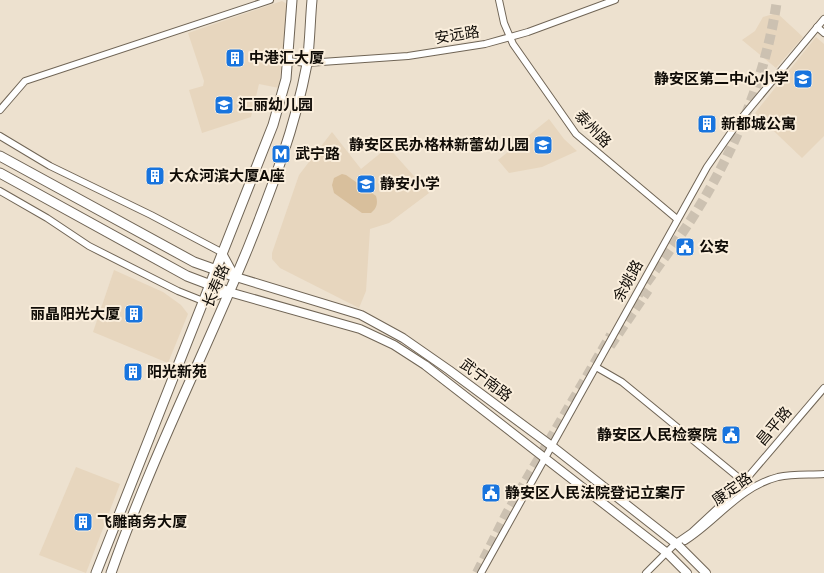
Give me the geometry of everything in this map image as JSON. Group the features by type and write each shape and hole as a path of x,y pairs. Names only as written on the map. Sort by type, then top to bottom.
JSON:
{"main road":[{"name":"长寿路","path":"96,573 273,125 292,62 292,0"},
{"name":"长寿路","path":"111,573 132,512 230,292 267,201 291,128 307,63 312,0"},
{"path":"0,156 194,262 216,271"},
{"path":"0,173 187,276 230,292"},
{"name":"武宁南路","path":"216,271 361,315 403,338 449,370 552,447 677,544 706,573"},
{"name":"武宁南路","path":"230,292 360,328 394,345 425,365 545,460 667,553 687,573"}],"street":[{"path":"0,110 25,81 270,0"},
{"name":"泰州路","path":"499,0 510,38 520,55 576,134 677,219"},
{"name":"安远路","path":"292,62 307,63 408,56 466,48 510,38 615,0"},
{"name":"余姚路","path":"482,573 677,219 719,149 824,20"},
{"path":"817,27 824,33"},
{"path":"0,136 50,166 151,215 223,253 236,277"},
{"path":"0,191 47,218 89,246 178,291 203,300 230,292"},
{"path":"596,367 622,382 744,482"},
{"name":"昌平路","path":"744,482 824,388"},
{"name":"康定路","path":"677,544 694,535 736,498 756,486 778,477 824,474"},
{"name":"康定路","path":"646,573 692,532 744,482"}],"shaded area":[{"path":"282,1 287,4 279,88 259,84 251,117 202,133 189,90 203,86 204,81 188,33"},
{"path":"777,13 803,37 776,68 742,40 755,31 763,17"},
{"name":"静安区第二中心小学","path":"816,37 824,44 824,136 802,158 755,113"},
{"name":"静安区民办格林新蕾幼儿园","path":"549,119 564,139 577,151 542,167 509,173 498,160"},
{"path":"332,132 361,169 388,147 429,193 389,223 370,229 366,291 359,308 280,268 272,259 272,253 299,175"},
{"path":"342,174 346,175 376,196 377,201 375,209 371,213 362,213 334,193 332,185 334,178"},
{"path":"114,270 163,292 181,305 188,314 168,363 93,332"},
{"path":"76,467 120,484 86,573 39,555"}],"tunnel":[{"path":"638,295 681,235 723,165 747,112 757,85 772,29 777,0"},
{"path":"610,346 648,290"},
{"path":"477,573 507,513 611,335"}],"place":[{"name":"中港汇大厦","path":"235,58"},
{"name":"静安区第二中心小学","path":"803,79"},
{"name":"汇丽幼儿园","path":"224,105"},
{"name":"新都城公寓","path":"707,124"},
{"name":"静安区民办格林新蕾幼儿园","path":"543,145"},
{"name":"武宁路","path":"281,154"},
{"name":"大众河滨大厦A座","path":"155,176"},
{"name":"静安小学","path":"366,184"},
{"name":"公安","path":"685,247"},
{"name":"丽晶阳光大厦","path":"134,314"},
{"name":"阳光新苑","path":"133,372"},
{"name":"静安区人民检察院","path":"731,435"},
{"name":"静安区人民法院登记立案厅","path":"491,493"},
{"name":"飞雕商务大厦","path":"83,522"}]}
